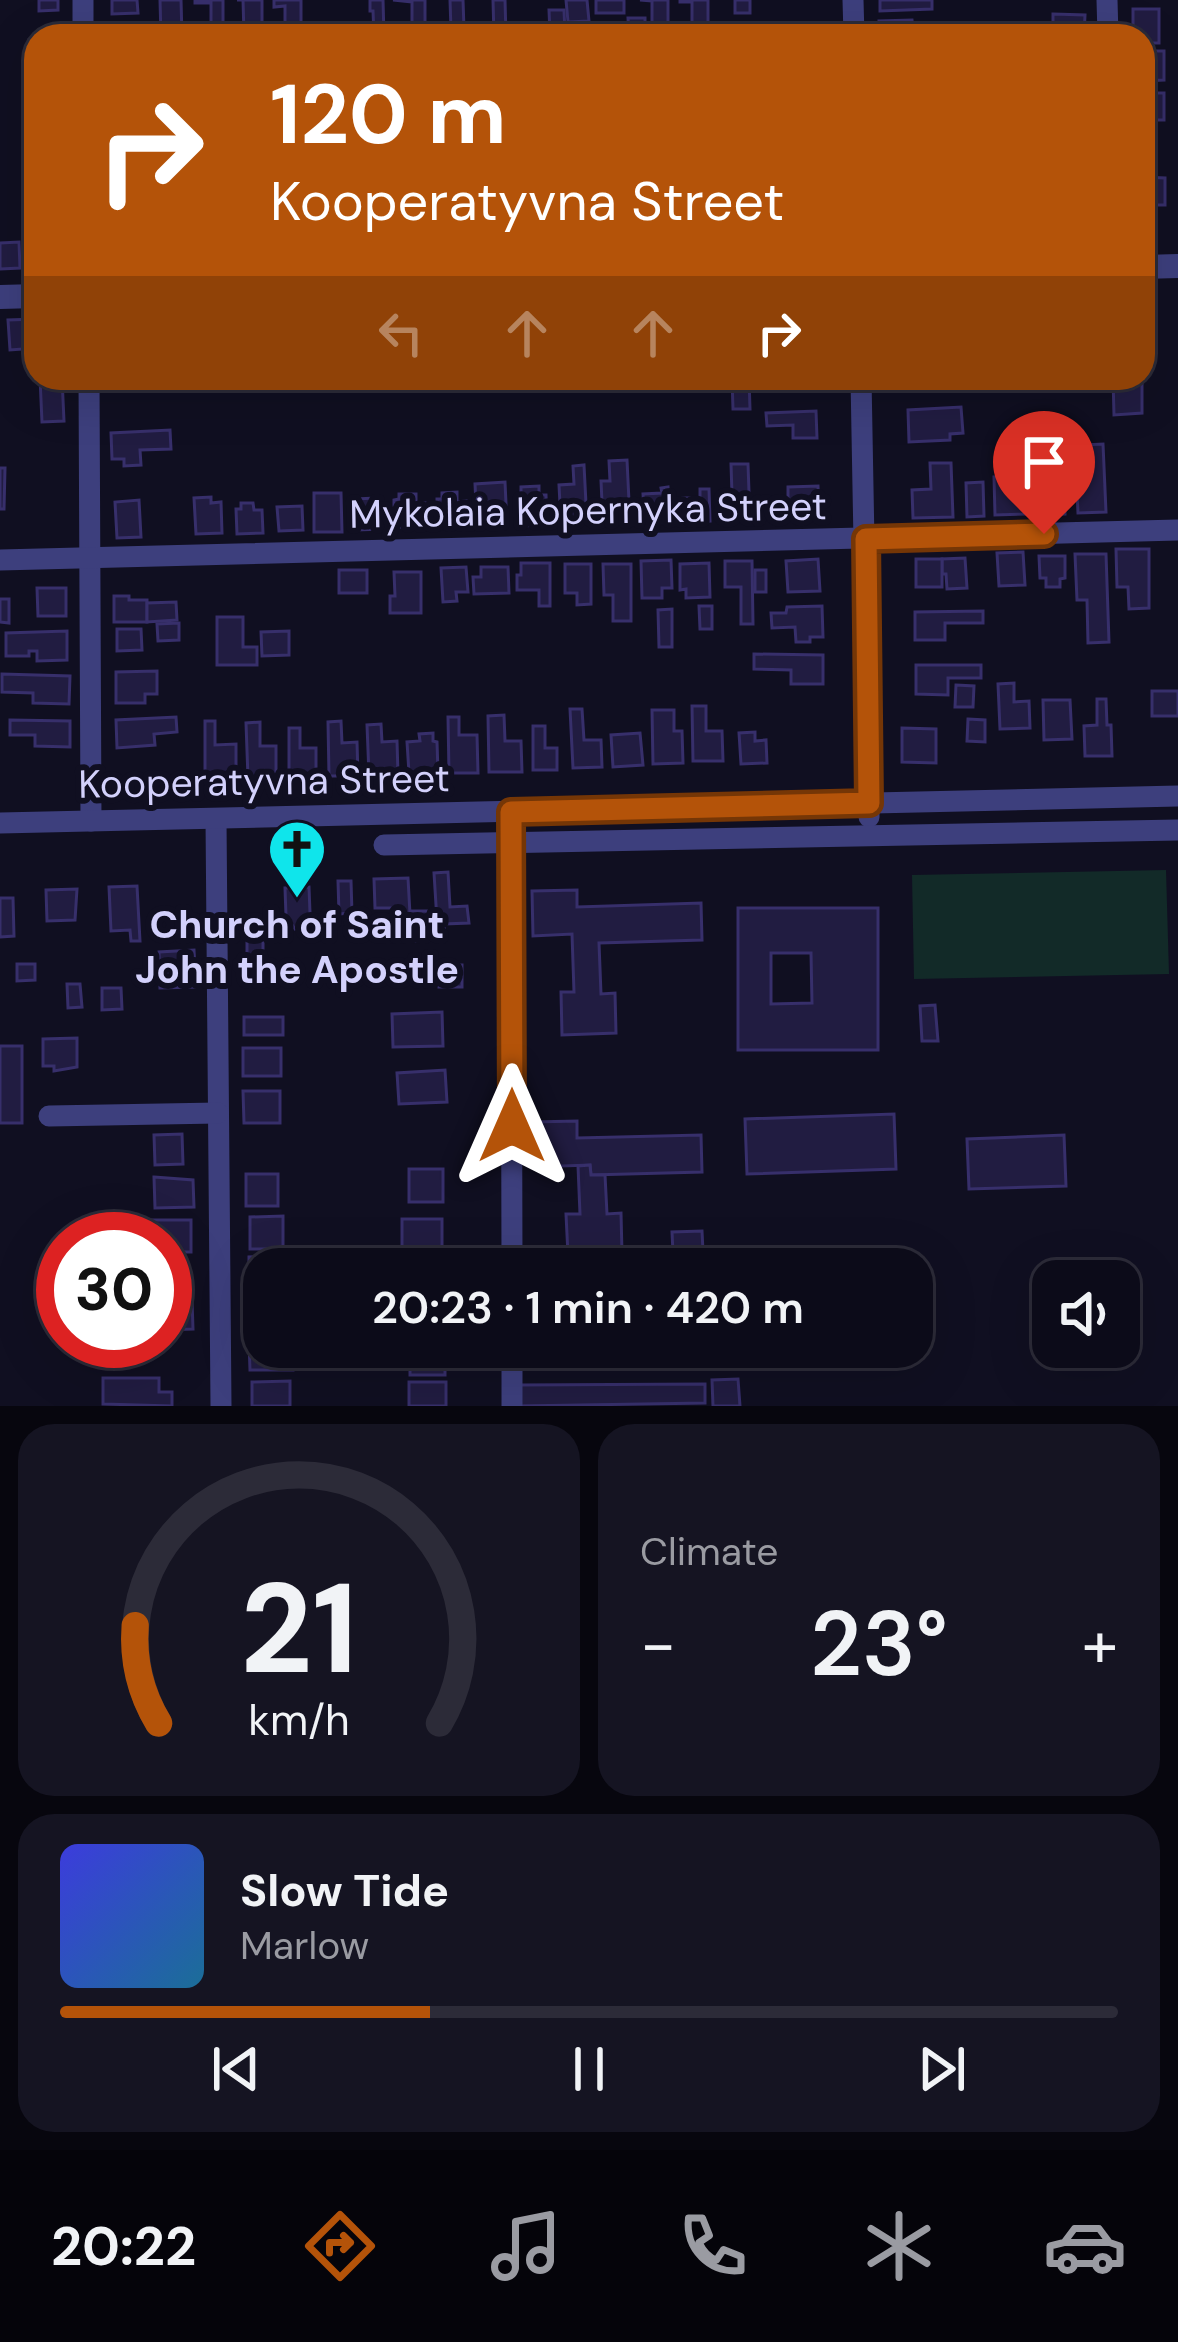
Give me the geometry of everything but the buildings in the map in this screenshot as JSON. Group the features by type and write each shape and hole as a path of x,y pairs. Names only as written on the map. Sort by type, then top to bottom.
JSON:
{"street":[{"path":"89,390 91,821"},
{"path":"861,390 870,835"},
{"name":"Mykolaia Kopernyka Street","path":"0,560 1178,530"},
{"name":"Kooperatyvna Street","path":"0,823 1178,796"},
{"path":"511,812 512,1248"},
{"path":"216,819 221,1406"},
{"name":"Kooperatyvna Street","path":"384,844 1178,830"},
{"path":"49,1116 218,1113"},
{"path":"512,1368 512,1406"}],"green space":[{"path":"1166,870 1169,974 914,979 912,875"}],"place":[{"name":"Church of Saint John the Apostle","path":"297,900"}],"route":[{"path":"512,1126 511,812 869,803 866,539 1044,534"}]}
